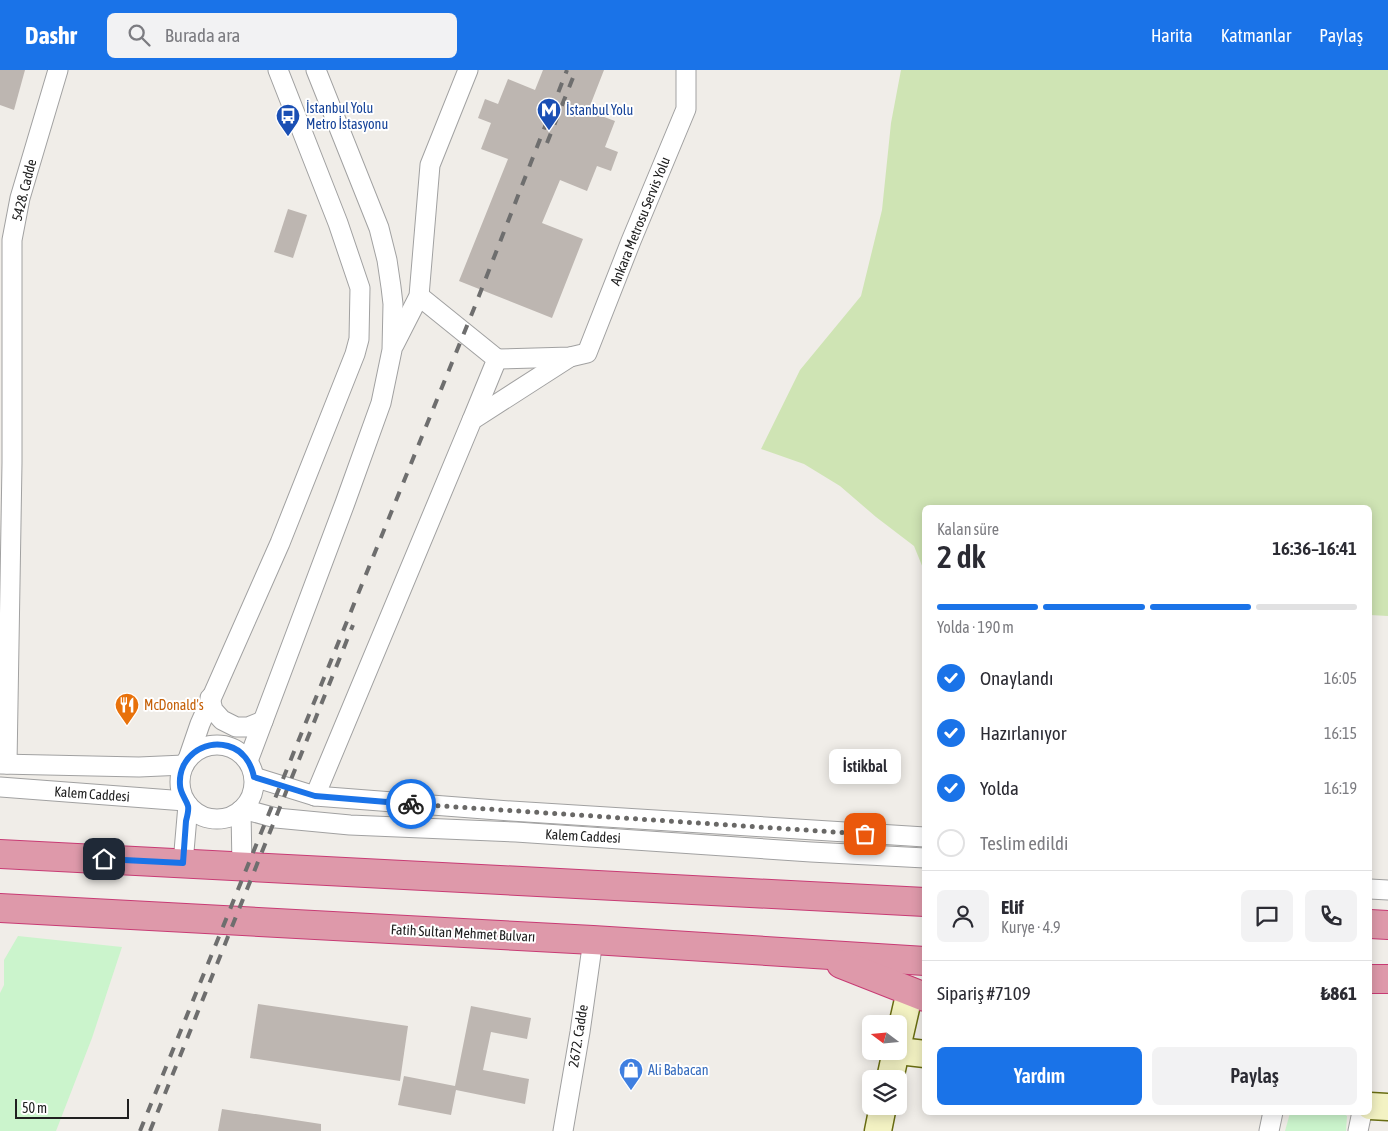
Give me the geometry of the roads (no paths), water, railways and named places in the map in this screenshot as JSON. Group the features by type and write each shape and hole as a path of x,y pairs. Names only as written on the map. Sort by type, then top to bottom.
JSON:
{"highway":[{"path":"0,854 922,902"},
{"name":"Fatih Sultan Mehmet Bulvarı","path":"0,908 594,940 922,961"},
{"path":"1372,924 1388,925"},
{"path":"817,955 918,994"},
{"path":"1372,979 1388,980"}],"street":[{"name":"5428. Cadde","path":"4,764 6,239 58,70"},
{"path":"183,863 186,803 180,787 181,772 210,698 280,543 355,354 359,339 360,288 338,223 278,70"},
{"path":"186,803 196,813 205,818 216,819 227,818 242,810 251,798 254,788 251,769 263,721 346,503 381,403 392,350 393,304 387,260 379,228 316,70"},
{"path":"392,350 419,296 430,165 468,70"},
{"name":"Ankara Metrosu Servis Yolu","path":"570,357 587,353 631,241 686,110 686,70"},
{"path":"419,296 497,360 570,357"},
{"path":"472,420 570,357"},
{"path":"315,796 497,360"},
{"path":"210,698 213,710 222,720 236,727 248,727 263,721"},
{"path":"186,760 203,747 220,744 240,752 251,769"},
{"name":"Kalem Caddesi","path":"4,764 139,768 186,760"},
{"name":"Kalem Caddesi","path":"251,769 315,796 922,838"},
{"name":"Kalem Caddesi","path":"0,787 186,803"},
{"path":"242,810 242,866"},
{"name":"Kalem Caddesi","path":"242,810 276,818 350,825 526,833 922,858"},
{"path":"1372,889 1388,890"},
{"name":"2672. Cadde","path":"563,1131 594,940"},
{"path":"908,1018 918,994"},
{"path":"908,1052 922,1054"},
{"path":"1372,1106 1388,1108"},
{"path":"878,1131 882,1115"},
{"path":"1269,1131 1272,1115"},
{"path":"1358,1131 1361,1115"}],"railway":[{"path":"140,1131 477,301 567,70"},
{"path":"547,143 576,70"},
{"path":"150,1131 353,625"}],"place":[{"name":"İstanbul Yolu","path":"549,131"},
{"name":"İstanbul Yolu Metro İstasyonu","path":"288,137"},
{"name":"McDonald's","path":"127,726"},
{"name":"İstikbal","path":"865,834"},
{"name":"Ali Babacan","path":"631,1091"}]}
